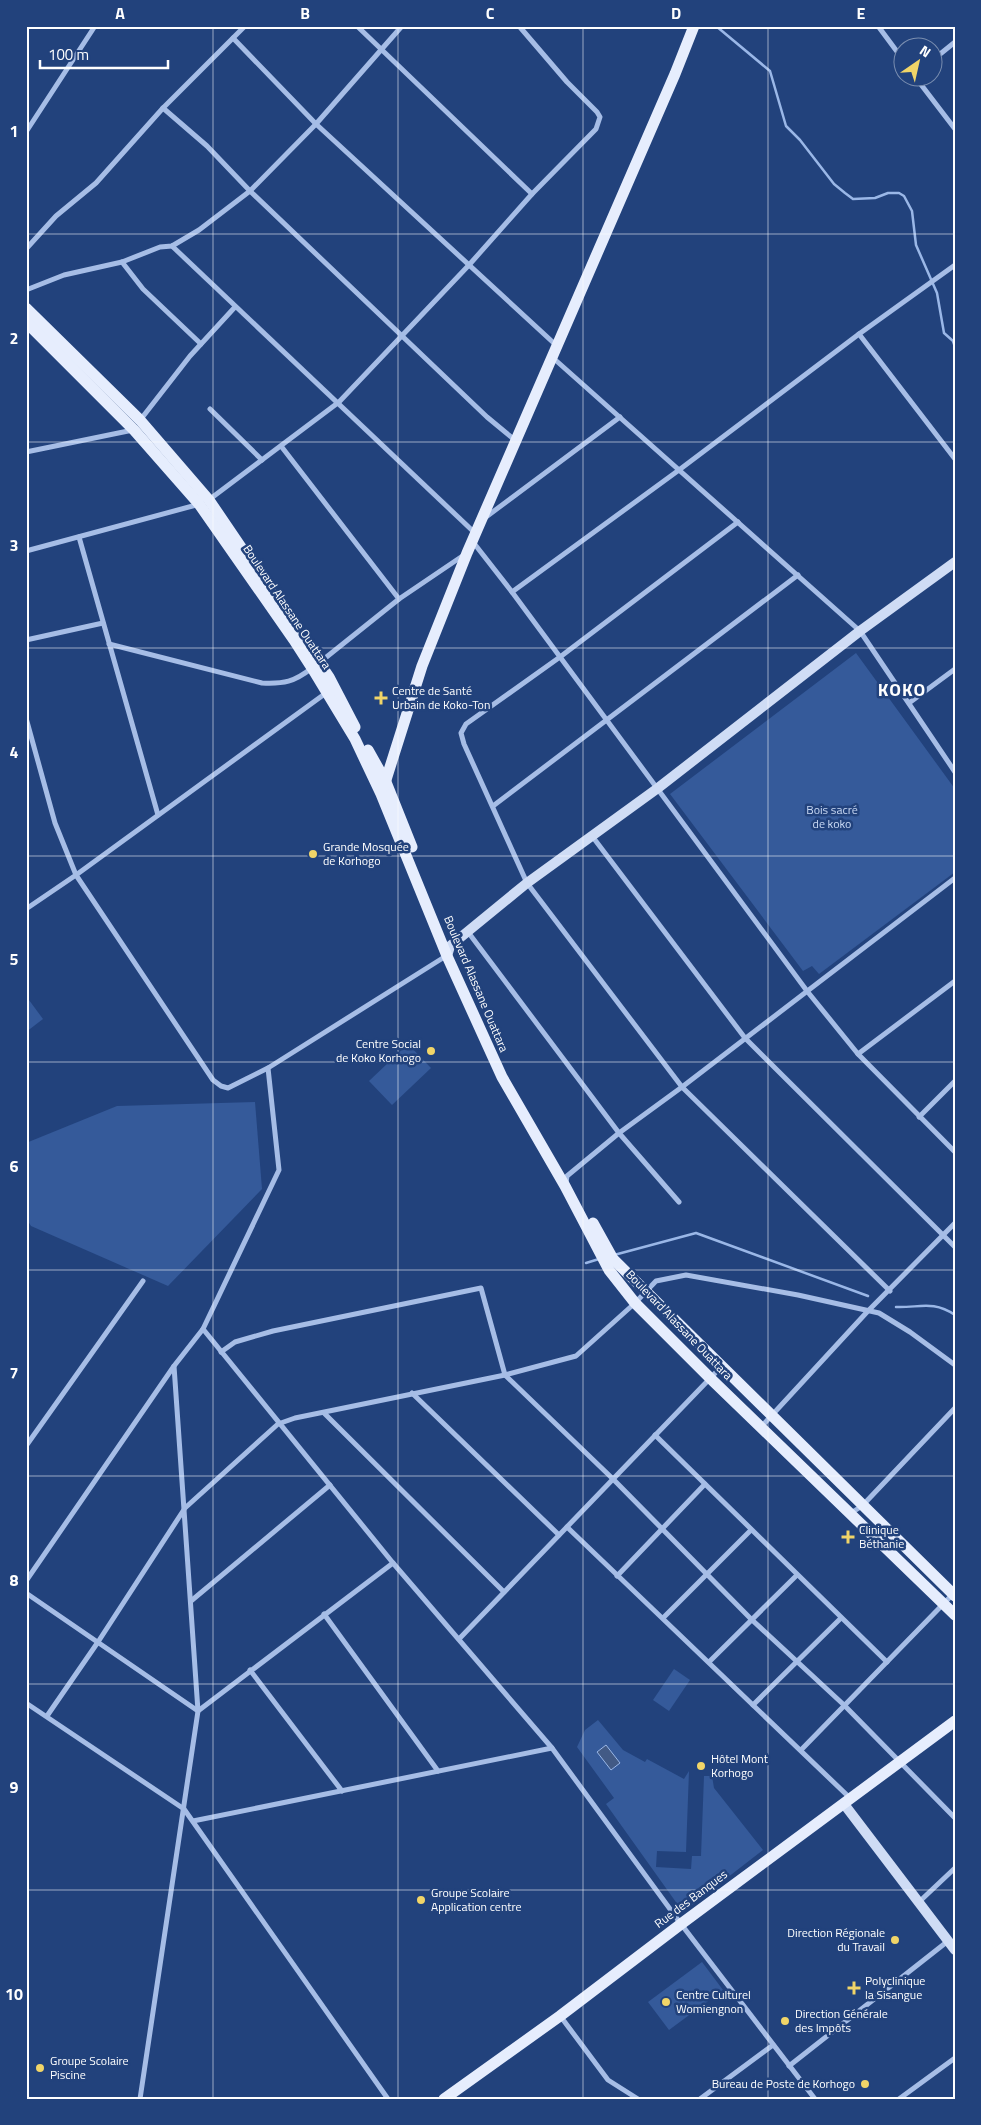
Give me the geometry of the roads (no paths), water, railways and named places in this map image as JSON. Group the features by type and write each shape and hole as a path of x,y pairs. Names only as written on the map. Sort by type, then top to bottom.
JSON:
{"main road":[{"path":"381,794 422,666 467,553 517,441 694,26"},
{"name":"Boulevard Alassane Ouattara","path":"26,308 137,425 204,502 315,666 386,782 448,951"},
{"name":"Boulevard Alassane Ouattara","path":"26,322 137,425"},
{"name":"Boulevard Alassane Ouattara","path":"330,690 381,794 448,951 494,1049 558,1157 566,1181 605,1254 609,1270 635,1302 760,1428 955,1615"},
{"name":"Boulevard Alassane Ouattara","path":"605,1254 613,1259 862,1506 954,1594"},
{"name":"Rue des Banques","path":"444,2099 560,2016 680,1924 953,1725"}],"street":[{"path":"26,132 95,26"},
{"path":"26,249 56,216 96,183 163,108 245,26"},
{"path":"357,26 532,194"},
{"path":"26,290 64,275 122,262 160,247 172,246 200,230 250,191 316,124 402,26"},
{"path":"26,551 204,502 339,402 469,265 532,194 596,129 600,117 590,103 567,82 519,26"},
{"path":"878,26 894,48"},
{"path":"233,38 316,124 469,265 620,417 860,631 954,768"},
{"path":"944,51 955,42"},
{"path":"924,88 955,128"},
{"path":"163,108 208,146 250,191 487,417 517,441"},
{"path":"172,246 235,307 339,402 475,538 512,592 807,991 858,1054 955,1152"},
{"path":"122,262 143,289 201,344"},
{"path":"512,592 680,470 859,334 955,265"},
{"path":"26,452 137,425 201,344 235,307"},
{"path":"859,334 955,458"},
{"path":"210,410 262,460"},
{"path":"482,520 620,417"},
{"path":"280,446 399,599"},
{"path":"738,522 560,657 466,724 461,733 464,744 527,883 682,1087 890,1291"},
{"path":"78,538 158,815"},
{"path":"109,644 262,683 279,684 298,679 399,599 467,553"},
{"path":"26,718 55,823 76,876 213,1080 221,1086 228,1088 268,1068 448,951 527,883 658,788 860,631 955,562"},
{"path":"493,806 798,575"},
{"path":"26,640 103,623"},
{"path":"908,703 955,669"},
{"path":"26,909 76,876 330,690"},
{"path":"592,836 745,1038 955,1247"},
{"path":"566,1181 618,1133 682,1087 955,878"},
{"path":"468,932 618,1133 678,1202"},
{"path":"858,1054 955,981"},
{"path":"26,1582 174,1366 203,1329 280,1170 268,1068"},
{"path":"919,1117 955,1080"},
{"path":"760,1428 867,1312 890,1291 955,1223"},
{"path":"47,1716 98,1642 185,1508 278,1424 295,1418 505,1375 576,1356 656,1281 686,1275 798,1295 867,1312 879,1313 910,1332 955,1365"},
{"path":"26,1446 143,1281"},
{"path":"221,1352 235,1342 273,1331 481,1288 505,1375 613,1479 751,1618 844,1705 955,1818"},
{"path":"203,1329 278,1424 393,1563 552,1748 680,1924 815,2099"},
{"path":"140,2099 198,1711 174,1366"},
{"path":"459,1639 721,1367"},
{"path":"412,1393 560,1535"},
{"path":"851,1514 862,1506 955,1408"},
{"path":"324,1413 504,1592"},
{"path":"656,1436 887,1662"},
{"path":"617,1576 705,1484"},
{"path":"190,1601 330,1486"},
{"path":"567,1527 801,1750 847,1801 918,1902 955,1950"},
{"path":"663,1618 750,1530"},
{"path":"198,1711 393,1563"},
{"path":"709,1662 751,1618 797,1575"},
{"path":"26,1592 198,1711"},
{"path":"801,1750 954,1594"},
{"path":"324,1614 438,1771"},
{"path":"753,1705 841,1618"},
{"path":"250,1670 342,1790"},
{"path":"26,1703 184,1809 388,2099"},
{"path":"193,1821 552,1748"},
{"path":"918,1902 955,1868"},
{"path":"789,2066 948,1941"},
{"path":"560,2016 608,2080 638,2099"},
{"path":"700,2099 773,2045"},
{"path":"899,2099 955,2058"}],"waterway":[{"path":"716,26 770,71 786,126 800,140 834,184 853,199 875,198 888,193 899,193 904,196 912,211 916,245 937,293 944,333 953,341 955,347"},
{"path":"614,1255 696,1233 868,1296"},
{"path":"586,1263 599,1259"},
{"path":"896,1307 933,1306 947,1310 955,1315"}],"place":[{"name":"Centre de Santé Urbain de Koko-Ton","path":"381,698"},
{"name":"Grande Mosquée de Korhogo","path":"313,854"},
{"name":"Centre Social de Koko Korhogo","path":"431,1051"},
{"name":"Clinique Béthanie","path":"848,1537"},
{"name":"Hôtel Mont Korhogo","path":"701,1766"},
{"name":"Groupe Scolaire Application centre","path":"421,1900"},
{"name":"Direction Régionale du Travail","path":"895,1940"},
{"name":"Polyclinique la Sisangue","path":"854,1988"},
{"name":"Centre Culturel Womiengnon","path":"666,2002"},
{"name":"Direction Générale des Impôts","path":"785,2021"},
{"name":"Groupe Scolaire Piscine","path":"40,2068"},
{"name":"Bureau de Poste de Korhogo","path":"865,2084"}],"district":[{"name":"KOKO","path":"902,690"}],"park label":[{"name":"Bois sacré de koko","path":"832,817"}]}
